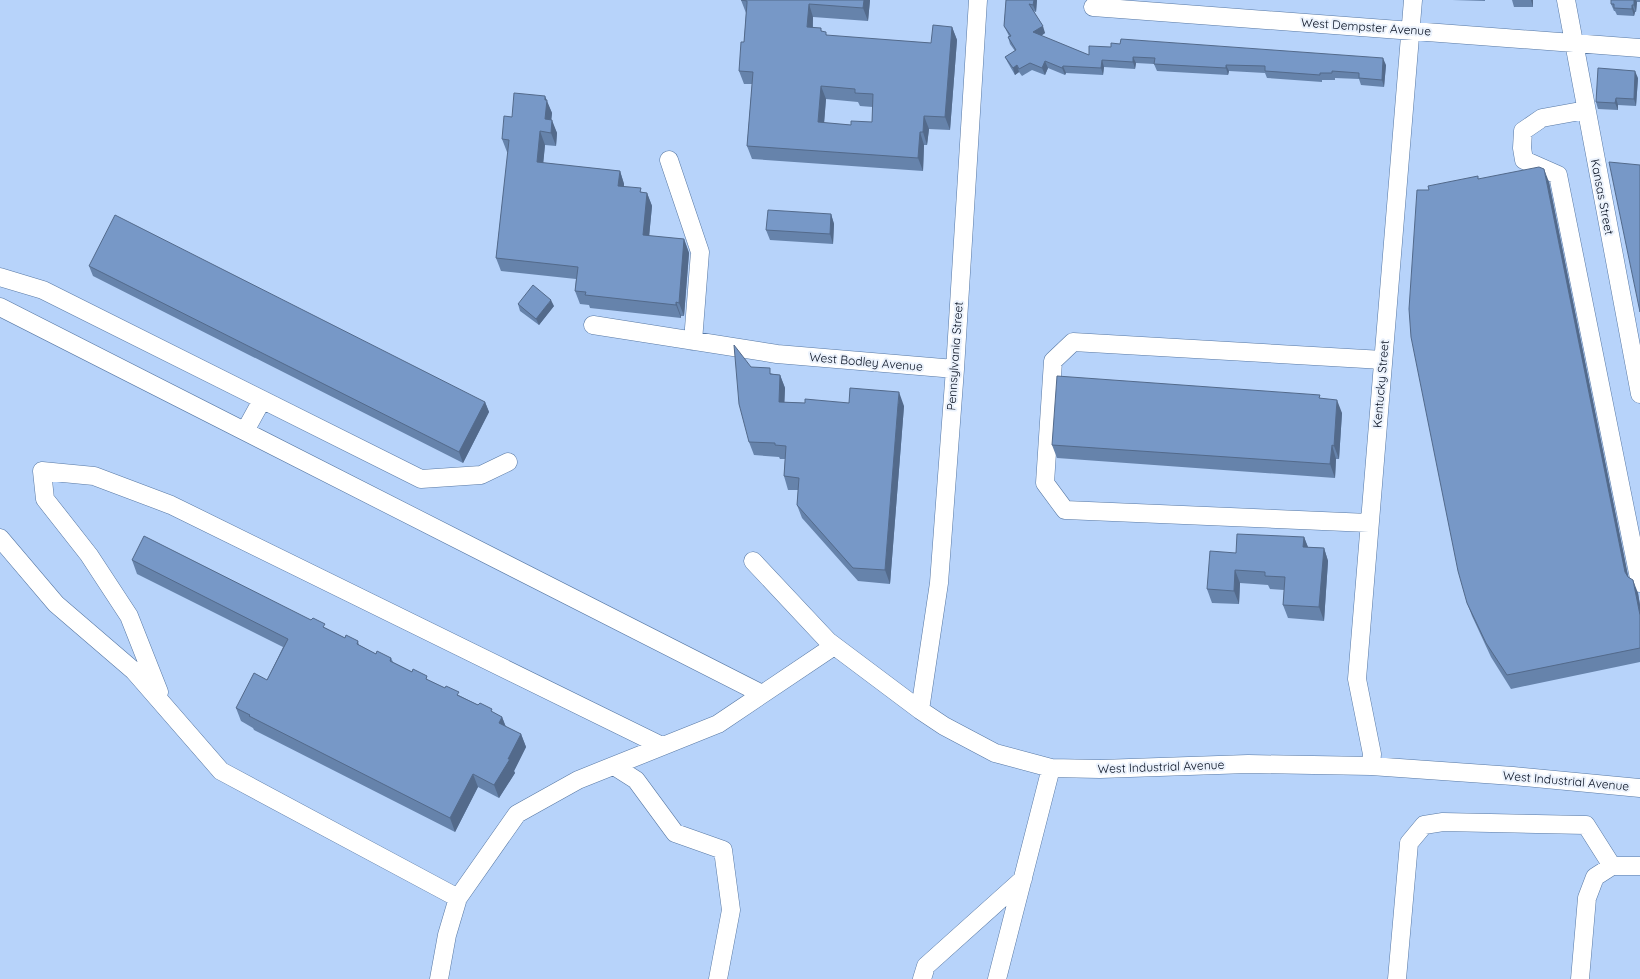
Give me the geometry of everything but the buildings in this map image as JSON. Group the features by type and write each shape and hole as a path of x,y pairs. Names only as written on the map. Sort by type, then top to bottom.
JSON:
{"street":[{"name":"Pennsylvania Street","path":"920,710 939,583 978,0"},
{"name":"Kentucky Street","path":"1371,766 1372,754 1357,679 1413,0"},
{"name":"Kansas Street","path":"1566,0 1640,394"},
{"name":"West Dempster Avenue","path":"1093,8 1640,48"},
{"path":"1586,110 1542,118 1524,131 1522,148 1524,160 1558,175 1640,583"},
{"path":"669,160 700,252 693,341"},
{"path":"0,277 43,290 421,479 481,475 508,462"},
{"path":"0,307 762,694"},
{"name":"West Bodley Avenue","path":"593,325 777,354 954,369"},
{"path":"1369,523 1065,510 1045,483 1053,361 1073,342 1383,360"},
{"path":"244,431 262,400"},
{"path":"163,704 129,616 88,555 44,499 42,471 94,476 171,505 662,746"},
{"path":"0,538 56,604 134,670 221,771 458,898"},
{"name":"West Industrial Avenue","path":"753,561 834,646 920,710 944,726 995,752 1051,768 1100,769 1248,764 1371,766 1513,776 1640,788"},
{"path":"439,979 447,935 458,898 517,814 578,780 718,724 834,646"},
{"path":"614,766 636,780 675,833 723,850 730,910 718,979"},
{"path":"996,979 1051,768"},
{"path":"1398,979 1409,843 1424,825 1443,822 1586,825 1612,866"},
{"path":"1580,979 1587,898 1595,877 1612,866 1640,866"},
{"path":"922,979 926,966 1023,879"}]}
